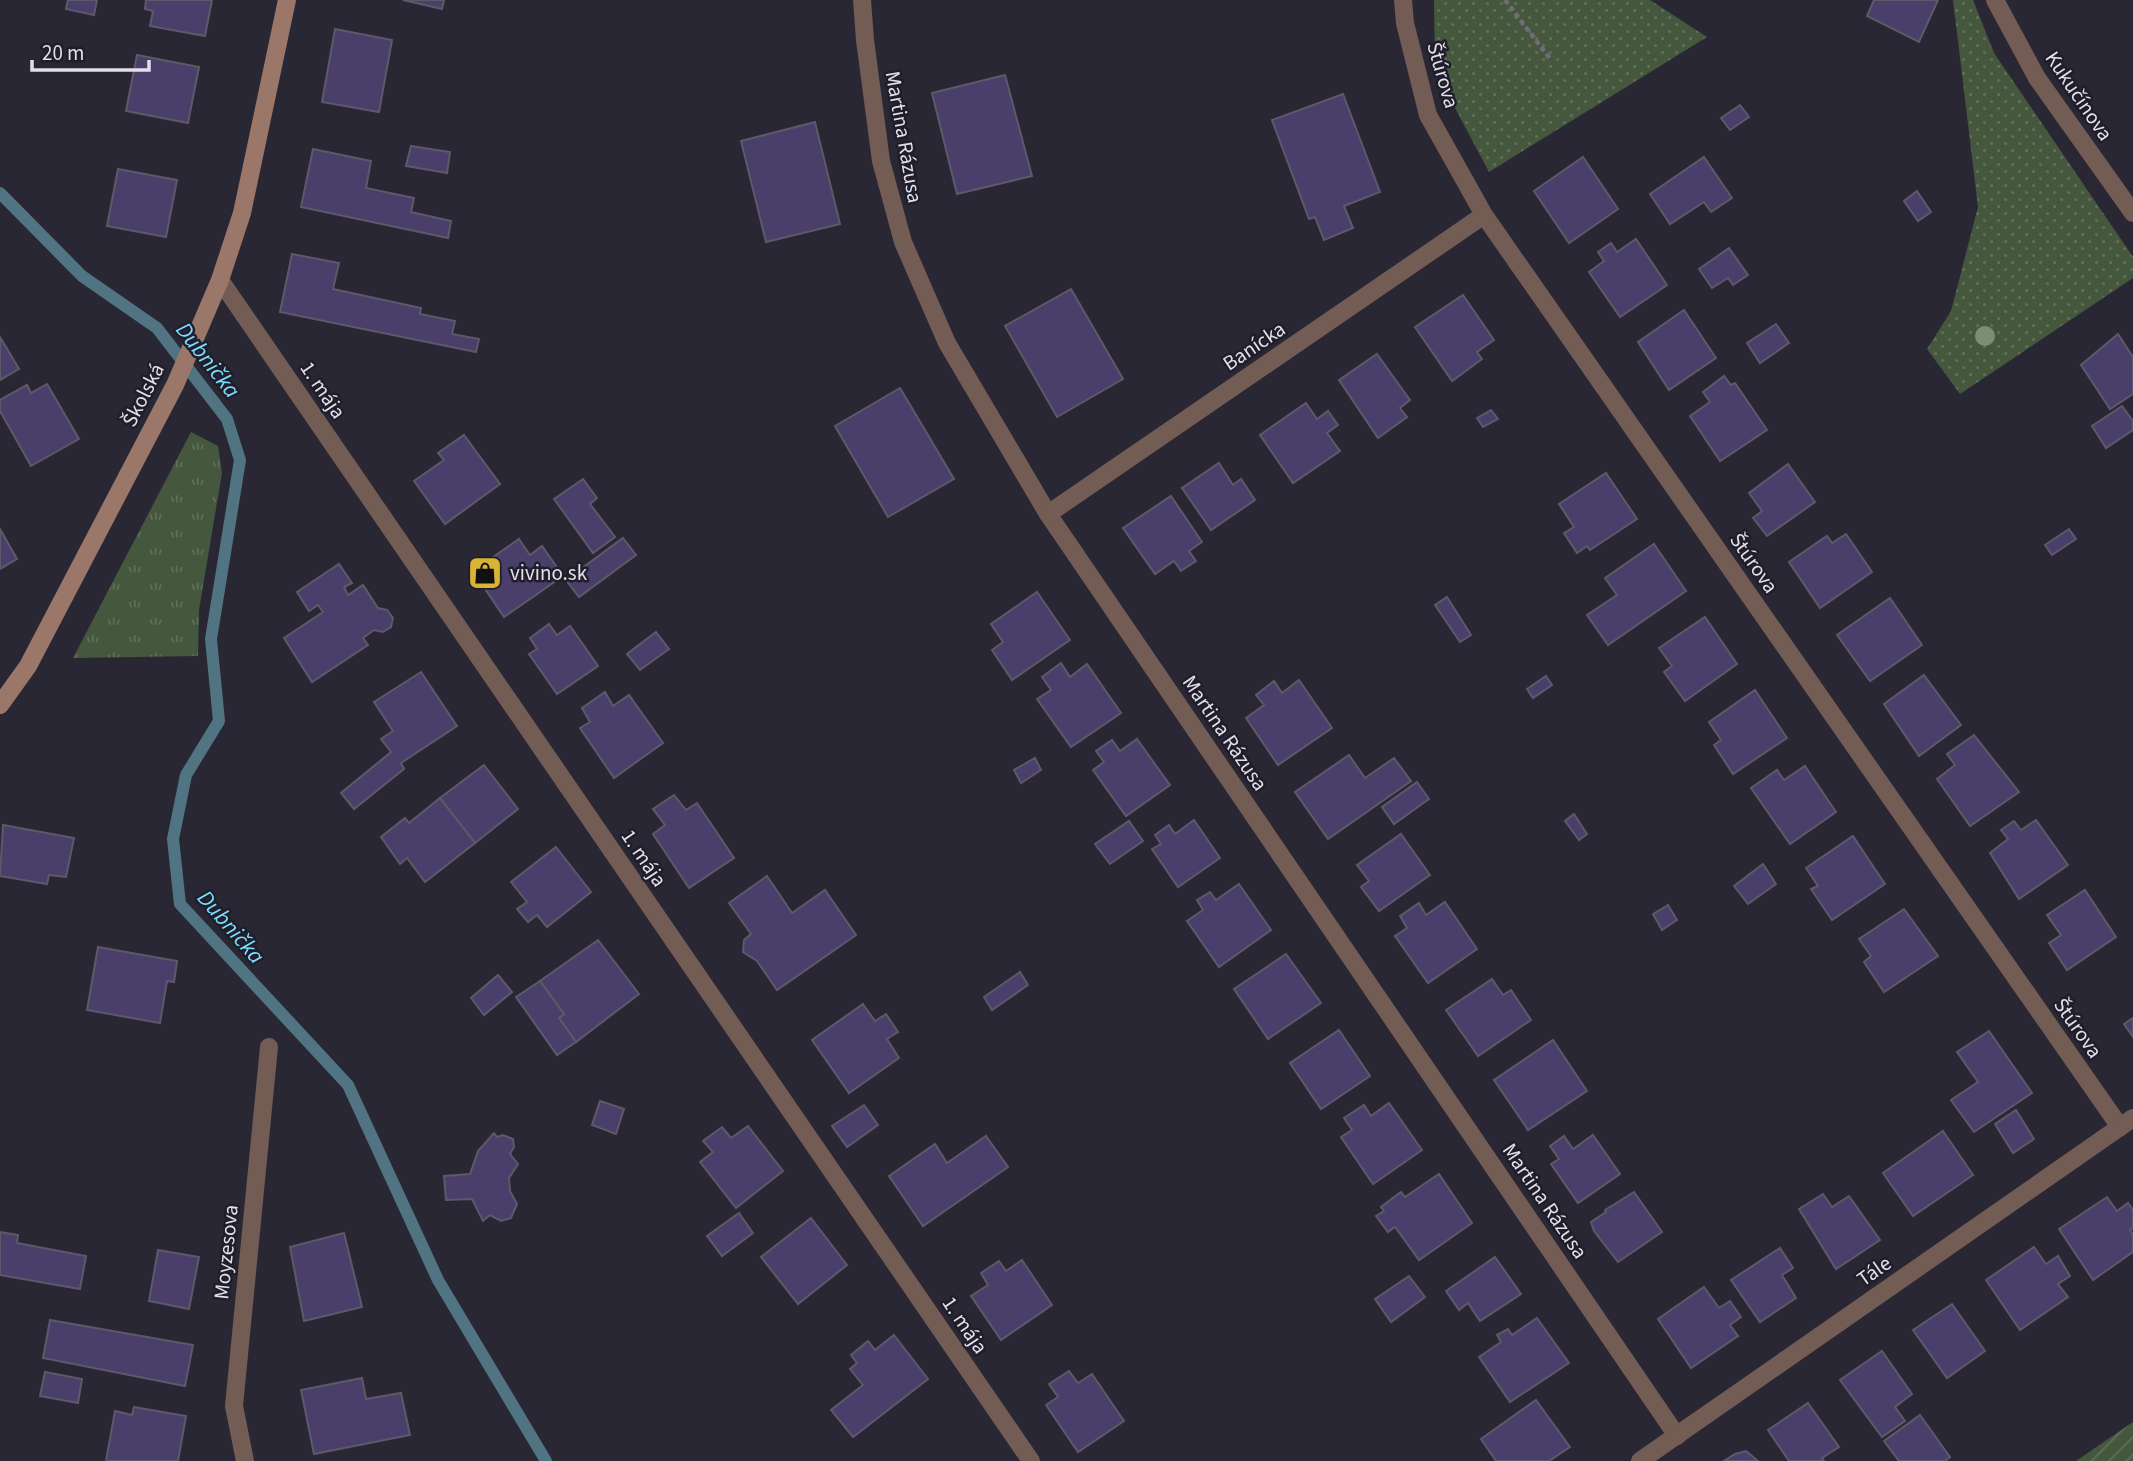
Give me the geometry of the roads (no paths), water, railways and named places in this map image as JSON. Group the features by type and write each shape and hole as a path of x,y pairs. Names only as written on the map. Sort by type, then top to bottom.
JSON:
{"street":[{"name":"Školská","path":"0,705 28,666 197,338 242,213 287,0"},
{"name":"Martina Rázusa","path":"862,0 881,161 902,242 947,343 1048,514 1677,1436"},
{"name":"Štúrova","path":"1403,0 1405,23 1428,115 1485,215 2126,1123"},
{"name":"Kukučínova","path":"1995,0 2037,78 2133,213"},
{"name":"Banícka","path":"1048,514 1485,215"},
{"name":"1. mája","path":"220,280 1031,1461"},
{"name":"Moyzesova","path":"245,1461 234,1406 269,1047"},
{"name":"Tále","path":"1640,1461 2126,1123"}],"waterway":[{"name":"Dubnička","path":"0,193 82,276 157,328 227,419 240,460 211,639 219,721 186,775 173,839 180,904 348,1085 438,1280 546,1461"}],"place":[{"name":"vivino.sk","path":"485,573"}]}
